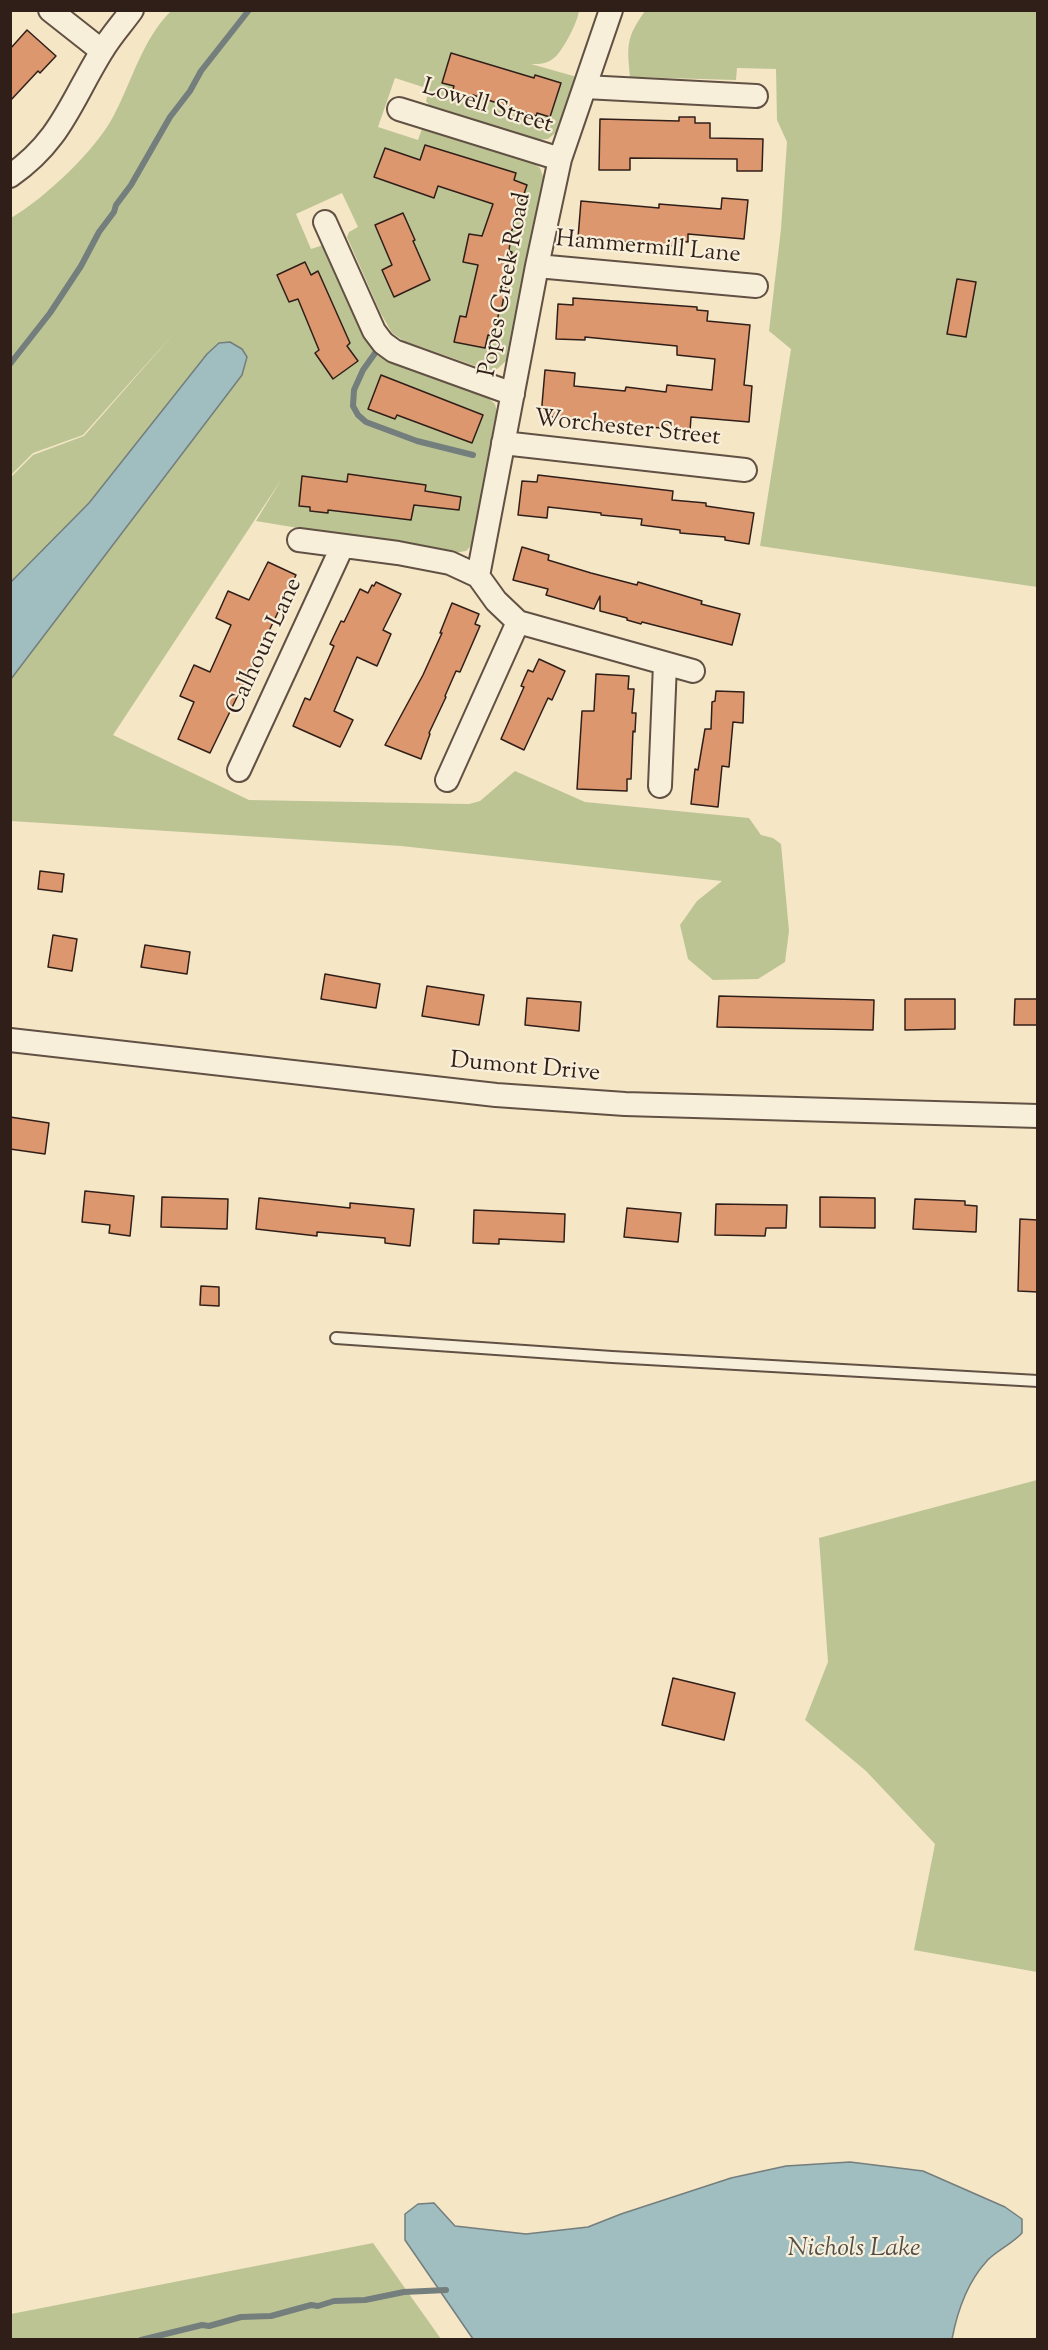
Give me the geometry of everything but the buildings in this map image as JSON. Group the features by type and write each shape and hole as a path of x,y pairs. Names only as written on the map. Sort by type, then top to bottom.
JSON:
{"street":[{"path":"50,10 102,51"},
{"path":"10,176 32,161 65,120 102,51 132,10"},
{"name":"Popes Creek Road","path":"478,576 537,266 560,159 610,10"},
{"path":"585,87 756,96"},
{"name":"Lowell Street","path":"399,109 560,159"},
{"path":"325,222 374,331 383,343 394,351 513,394"},
{"name":"Hammermill Lane","path":"537,266 756,286"},
{"name":"Worchester Street","path":"503,443 745,470"},
{"path":"299,540 398,553 450,563 478,576 496,601 518,622 693,670"},
{"name":"Calhoun Lane","path":"239,770 342,547"},
{"path":"447,780 518,622"},
{"path":"660,786 665,664"},
{"name":"Dumont Drive","path":"10,1040 496,1095 625,1104 1038,1116"}],"lane":[{"path":"336,1338 1038,1381"}],"green space":[{"path":"171,11 579,11 570,36 558,54 546,63 531,64 577,77 558,131 548,139 537,140 429,105 426,101 429,89 395,78 378,127 418,140 423,126 532,162 540,168 544,179 507,360 496,370 487,370 404,341 392,333 380,312 347,237 349,232 358,227 342,193 296,214 311,249 323,245 366,336 486,396 495,404 497,412 472,545 466,551 453,553 423,545 256,521 281,480 113,735 249,800 469,804 480,801 515,771 585,802 749,818 761,835 773,838 781,844 789,931 785,962 758,979 713,980 688,959 680,925 697,901 722,881 401,846 11,821 11,477 33,455 84,436 175,332 83,435 33,453 11,475 11,218 54,186 95,143 114,115 145,47"},
{"path":"645,11 1037,11 1037,587 760,546 791,349 769,331 781,229 787,142 777,120 776,69 737,68 736,80 630,77 629,42 634,28"},
{"path":"1038,1480 1037,1972 914,1950 935,1844 866,1771 805,1720 828,1662 819,1538"},
{"path":"373,2243 441,2339 11,2339 11,2314"}],"water":[{"path":"230,342 242,349 247,357 242,375 11,679 11,582 89,503 207,354 219,343"},
{"name":"Nichols Lake","path":"850,2162 923,2171 1005,2207 1022,2219 1022,2233 989,2258 973,2279 960,2309 952,2339 473,2339 405,2240 405,2214 418,2204 434,2203 455,2226 526,2234 588,2227 731,2178 786,2166"}],"waterway":[{"path":"10,364 50,313 81,266 99,232 114,212 116,205 131,185 170,117 190,91 201,71 249,10"},
{"path":"378,349 363,370 354,390 353,406 358,415 366,422 417,441 473,455"},
{"path":"141,2340 241,2317 271,2316 334,2301 365,2300 404,2292 446,2290"}]}
